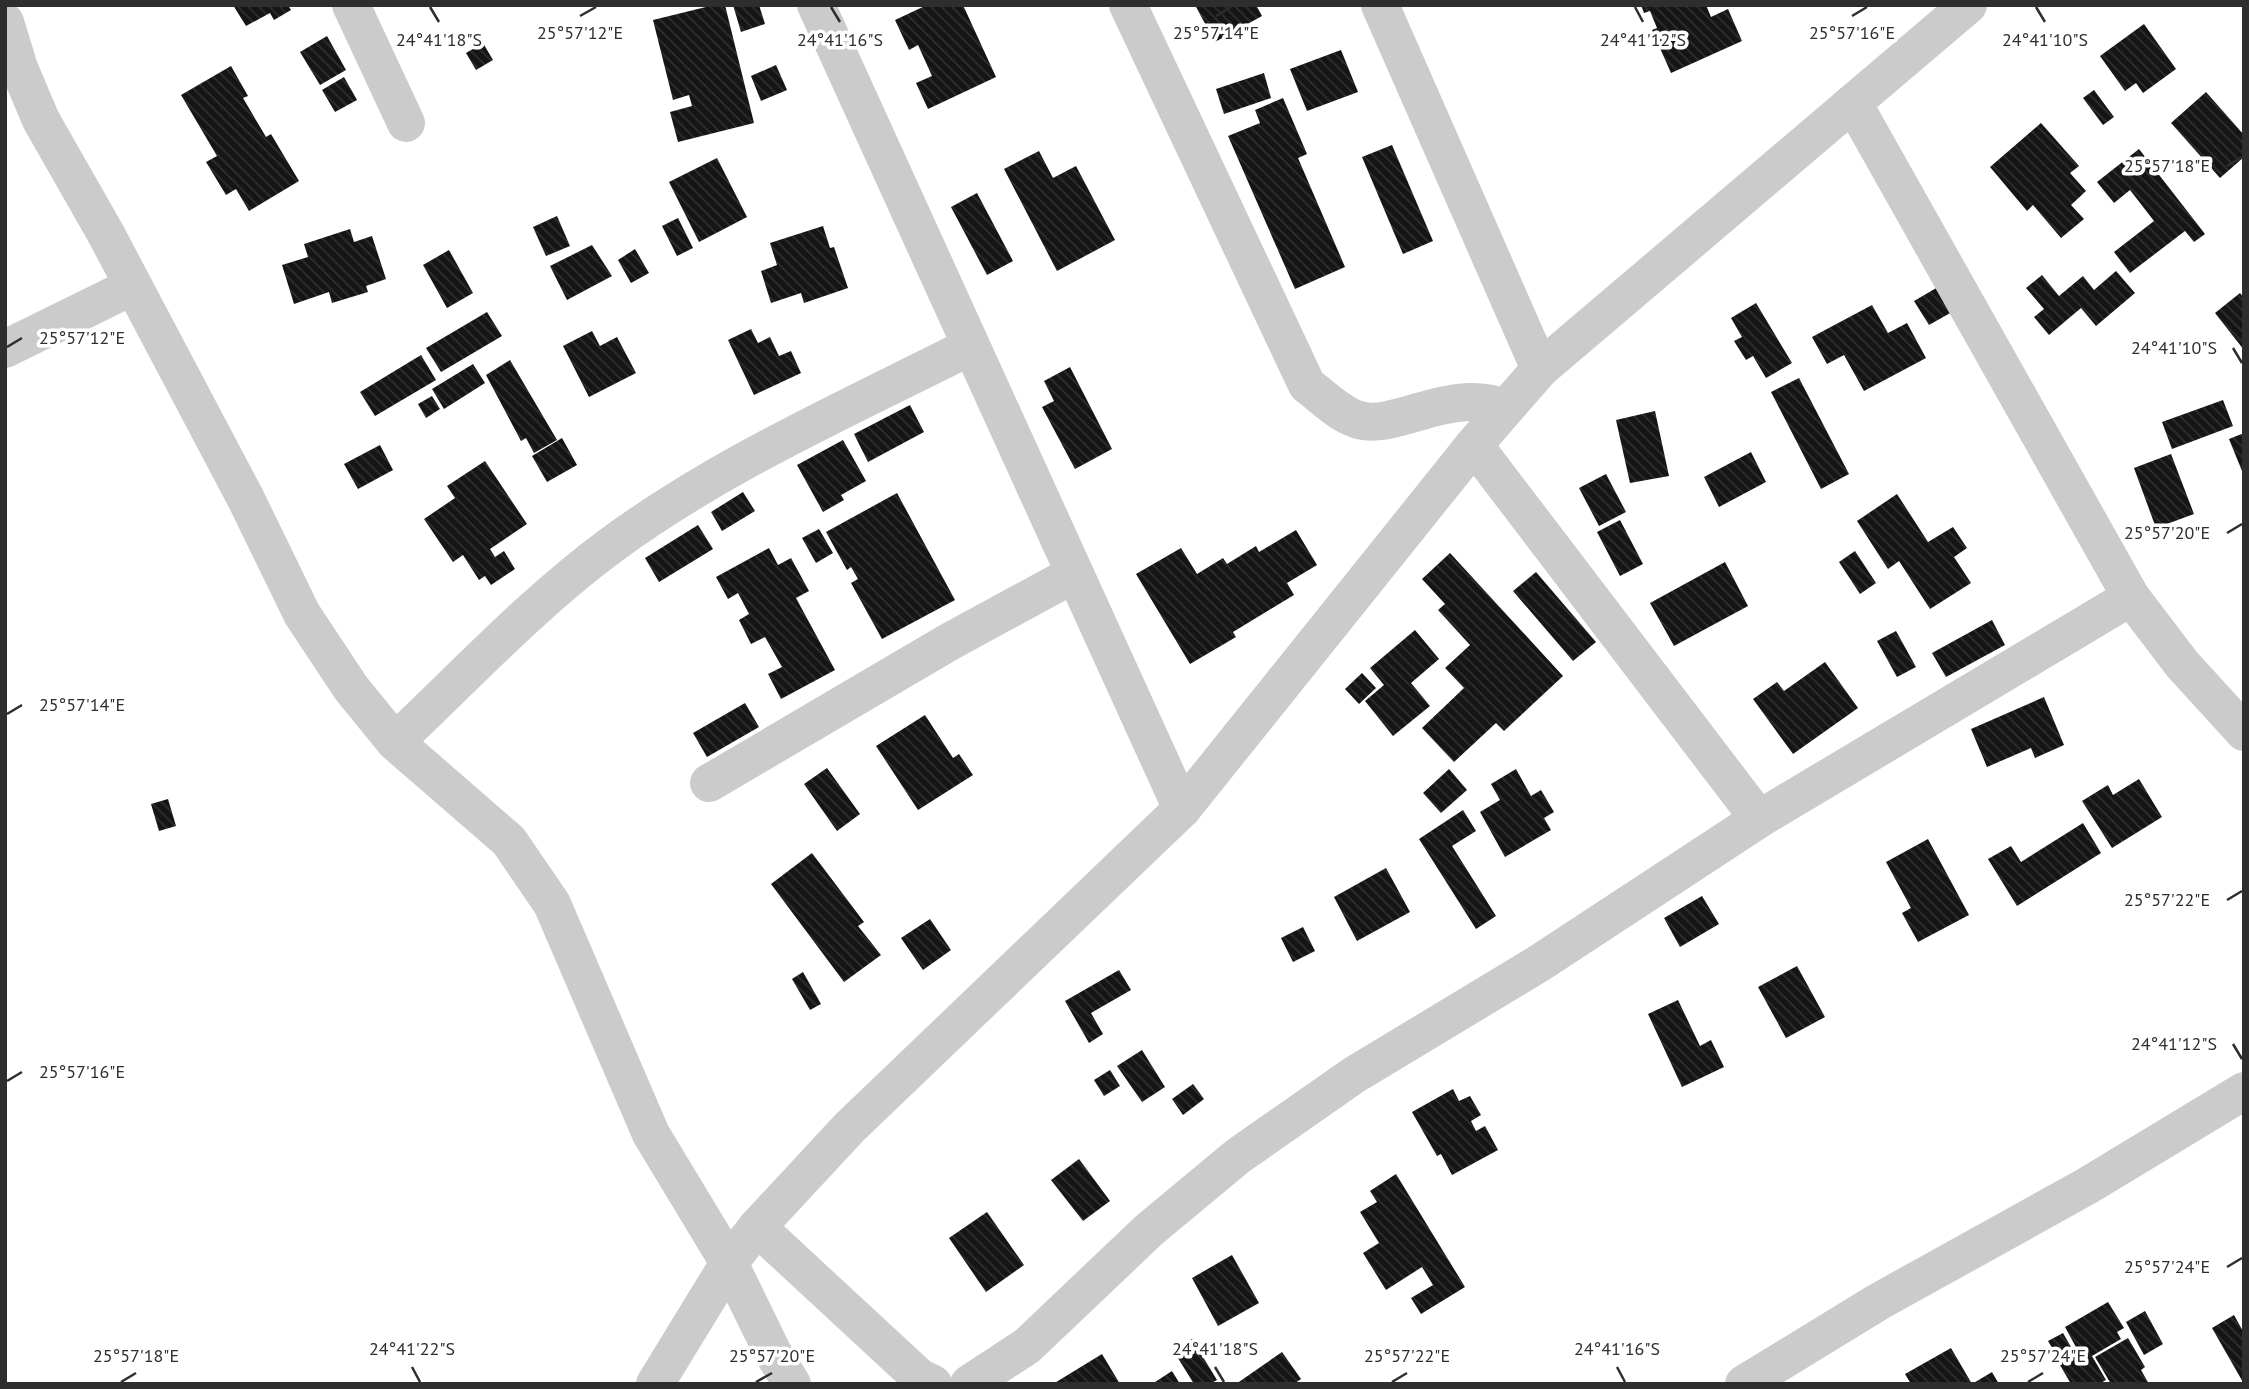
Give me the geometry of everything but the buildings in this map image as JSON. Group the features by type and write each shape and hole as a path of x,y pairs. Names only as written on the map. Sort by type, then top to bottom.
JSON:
{"street":[{"path":"351,5 406,123"},
{"path":"816,5 1182,809"},
{"path":"1128,5 1307,384 1344,413 1372,422 1466,400 1487,401 1505,408"},
{"path":"1380,5 1541,369"},
{"path":"655,1384 729,1263 757,1227 849,1128 1182,809 1474,445 1541,369 1968,5"},
{"path":"5,22 19,68 41,120 246,499 302,614 351,688 395,742 509,841 552,904 651,1134 729,1263 772,1351 792,1384"},
{"path":"1853,103 2131,597 2182,664 2244,732"},
{"path":"5,349 133,286"},
{"path":"395,742 551,594 610,546 684,497 760,453 971,346"},
{"path":"1474,445 1759,819"},
{"path":"709,783 949,642 1074,573"},
{"path":"969,1384 1027,1346 1149,1230 1249,1149 1354,1075 1538,964 1759,819 2131,597"},
{"path":"1744,1384 1878,1302 2087,1186 2244,1091"},
{"path":"757,1227 919,1377 933,1384"}]}
